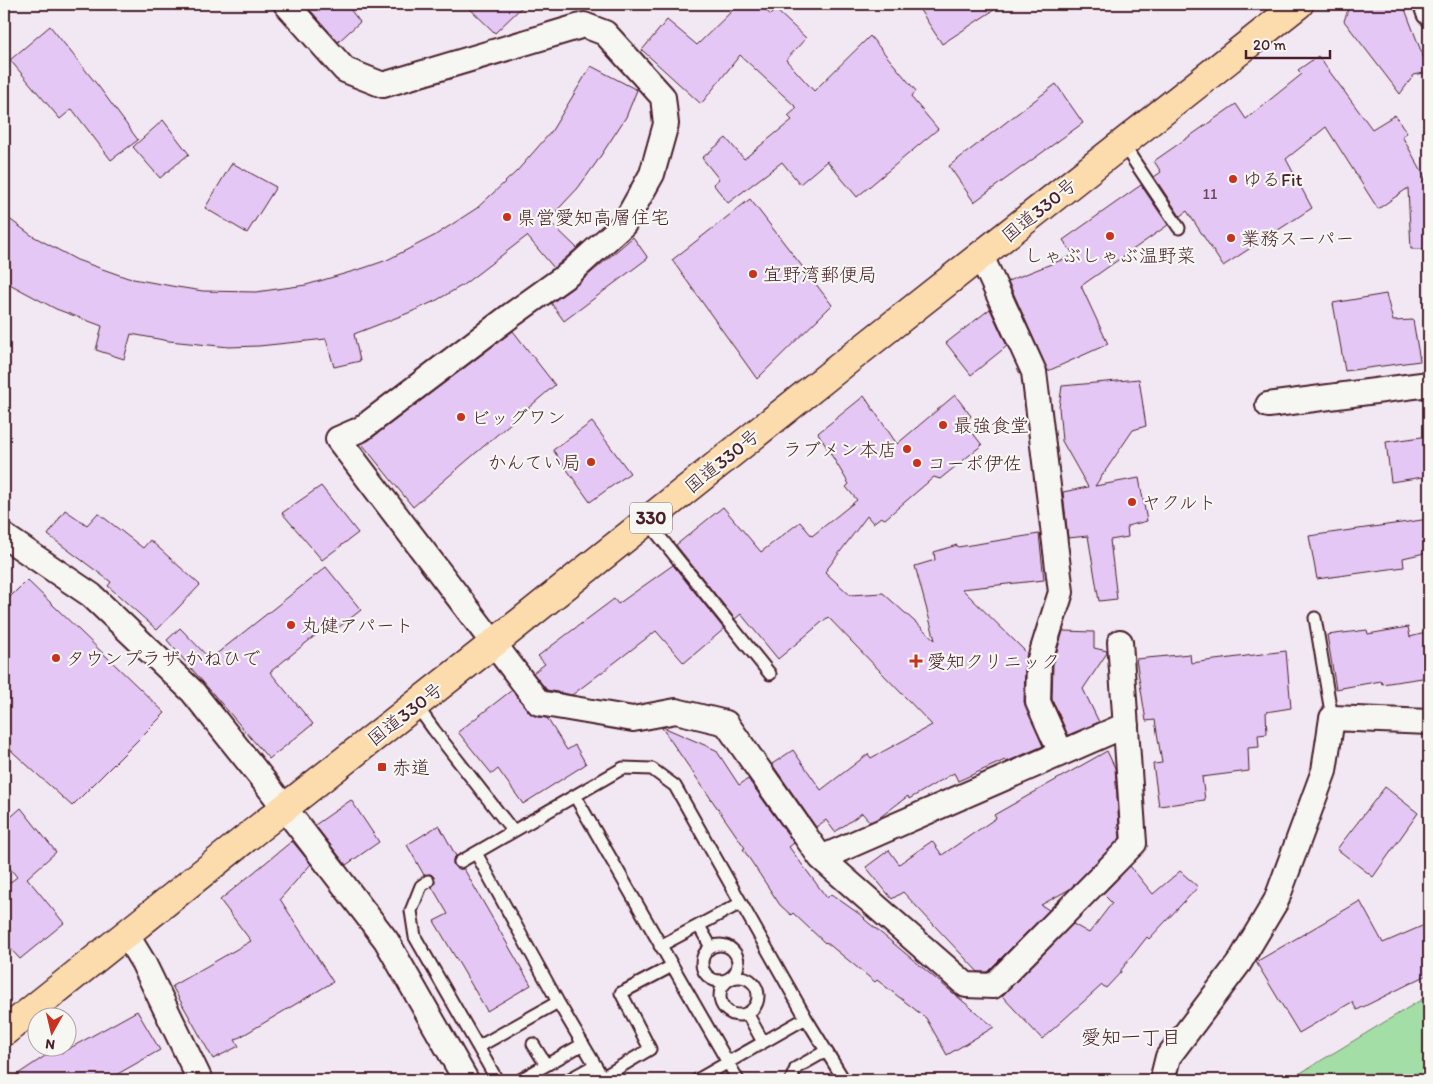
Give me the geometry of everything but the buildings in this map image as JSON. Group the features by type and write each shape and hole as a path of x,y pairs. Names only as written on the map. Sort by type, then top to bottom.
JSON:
{"highway":[{"name":"国道330号","path":"4,1032 842,364 1299,4"}],"street":[{"path":"286,4 345,70 382,84 584,25 604,33 663,96 666,124 652,174 624,224 570,273 361,429 338,439 539,703 633,719 676,711 726,723 820,858 966,985 993,986 1134,843 1120,642"},
{"path":"1426,4 1429,13"},
{"path":"981,256 1034,372 1060,592 1039,662 1038,702 1061,753"},
{"path":"1268,405 1429,384"},
{"path":"4,536 91,594 192,691 386,940 466,1080"},
{"path":"1164,1080 1168,1057 1239,962 1276,901 1324,772 1332,718 1429,722"},
{"path":"820,858 1126,725"},
{"path":"126,934 143,962 200,1080"}],"lane":[{"path":"1122,143 1179,228"},
{"path":"647,521 770,674"},
{"path":"1314,618 1332,718"},
{"path":"416,705 513,831"},
{"path":"460,862 623,768 652,769 674,786 806,1018 844,1080"},
{"path":"574,796 738,1080"},
{"path":"476,853 558,1002 603,1079 650,1049 621,993 672,966"},
{"path":"428,881 421,886 411,911 415,937 498,1080"},
{"path":"660,946 741,903"},
{"path":"699,926 712,948"},
{"path":"712,948 704,956 703,968 706,974 716,980 728,980 740,977 747,978 756,988 757,1000 747,1013 736,1015 725,1009 721,1004 720,991 728,980 736,972 738,966 736,955 728,947 723,945 712,948"},
{"path":"478,1047 558,1002"},
{"path":"747,1013 763,1042"},
{"path":"697,1080 806,1018"},
{"path":"533,1044 546,1065"},
{"path":"520,1080 583,1044"},
{"path":"791,1080 796,1068 826,1051"},
{"path":"568,1080 595,1065"}],"green space":[{"path":"1429,995 1429,1080 1289,1080"}],"place":[{"name":"ゆるFit","path":"1233,179"},
{"name":"県営愛知高層住宅","path":"507,217"},
{"name":"しゃぶしゃぶ温野菜","path":"1110,236"},
{"name":"業務スーパー","path":"1231,238"},
{"name":"宜野湾郵便局","path":"753,274"},
{"name":"ビッグワン","path":"461,417"},
{"name":"最強食堂","path":"943,425"},
{"name":"ラブメン本店","path":"907,449"},
{"name":"かんてい局","path":"591,462"},
{"name":"コーポ伊佐","path":"917,463"},
{"name":"ヤクルト","path":"1132,502"},
{"name":"丸健アパート","path":"291,625"},
{"name":"タウンプラザ かねひで","path":"56,658"},
{"name":"愛知クリニック","path":"916,661"},
{"name":"赤道","path":"382,767"}],"district":[{"name":"愛知一丁目","path":"1131,1037"}]}
